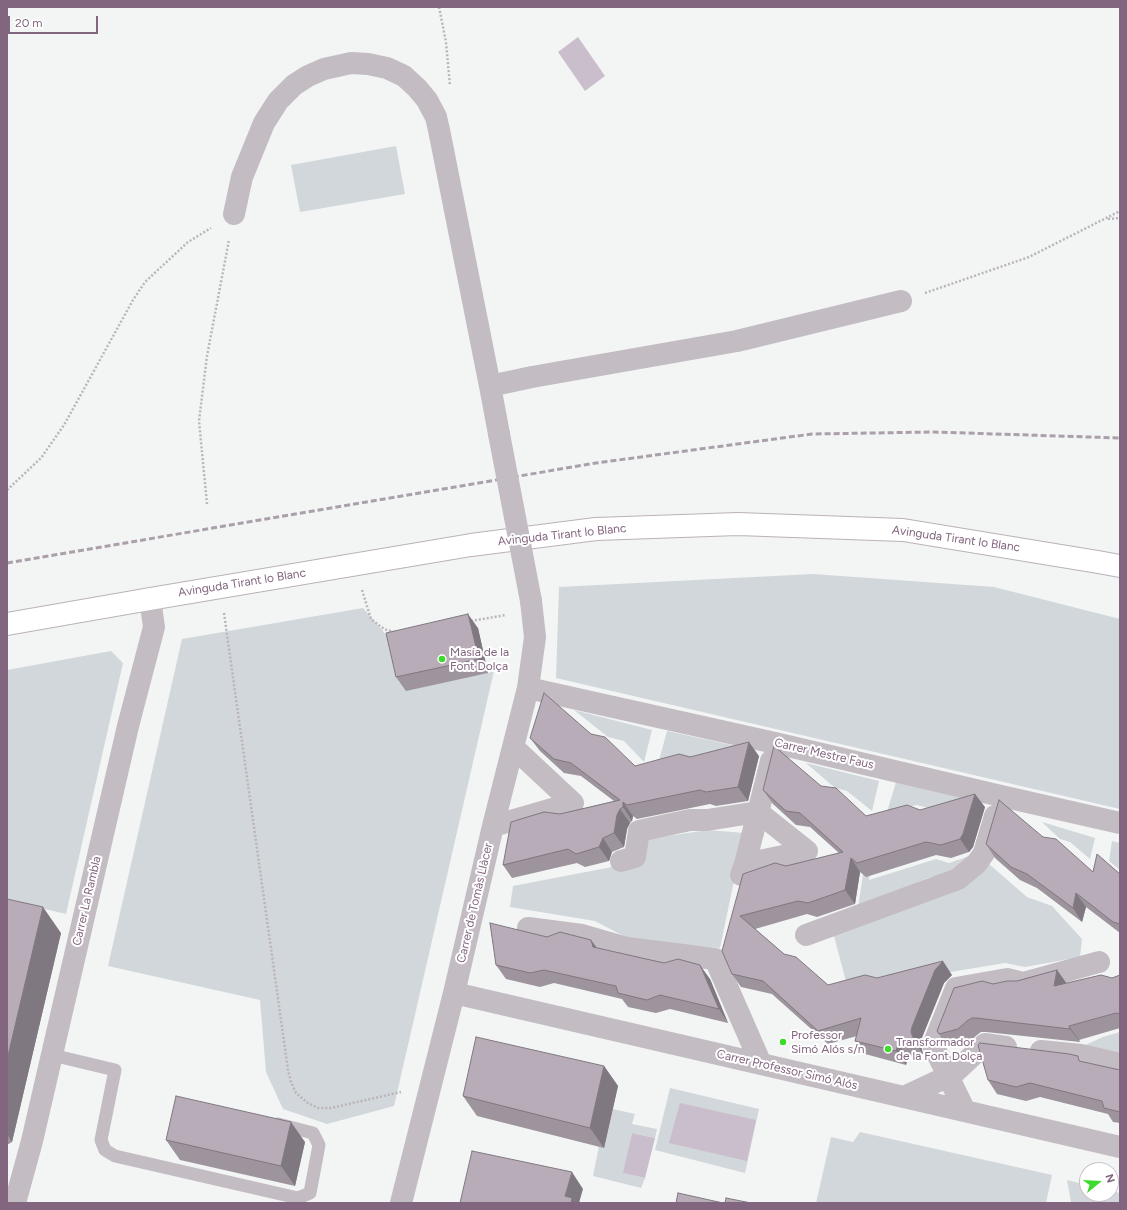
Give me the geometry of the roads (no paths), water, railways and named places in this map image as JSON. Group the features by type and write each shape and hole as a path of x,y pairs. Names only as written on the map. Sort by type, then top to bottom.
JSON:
{"street":[{"name":"Carrer de Tomàs Llàcer","path":"234,214 242,177 264,123 278,101 294,85 308,76 324,69 351,63 375,65 387,68 404,76 428,100 438,123 490,386 531,606 535,637 528,688 512,747 454,992 401,1203"},
{"path":"490,386 737,341 901,302"},
{"name":"Avinguda Tirant lo Blanc","path":"7,624 470,545 596,529 738,524 903,530 1120,566"},
{"name":"Carrer La Rambla","path":"15,1203 52,1055 128,726 154,627 150,599"},
{"name":"Carrer Mestre Faus","path":"528,688 1120,822"},
{"path":"620,861 635,857 640,824 707,820 758,812 807,851 743,869 758,812 776,743"},
{"path":"493,826 573,803 512,747"},
{"path":"806,935 958,879 977,863 984,853 1001,796"},
{"path":"528,928 582,935 627,948 715,959 761,1064"},
{"path":"965,1111 933,1045 956,988 1006,979 1023,983 1100,962"},
{"name":"Carrer Professor Simó Alós","path":"454,992 1120,1147"},
{"path":"904,1097 953,1074 984,1044 1081,1055 1120,1064"}],"lane":[{"path":"52,1055 116,1070 101,1140 105,1150 115,1156 298,1198 310,1193 319,1145 313,1133 267,1121"}],"railway":[{"path":"7,563 596,463 812,434 934,432 1120,438"}],"place":[{"name":"Masía de la Font Dolça","path":"442,659"},
{"name":"Professor Simó Alós s/n","path":"783,1042"},
{"name":"Transformador de la Font Dolça","path":"888,1049"}]}
